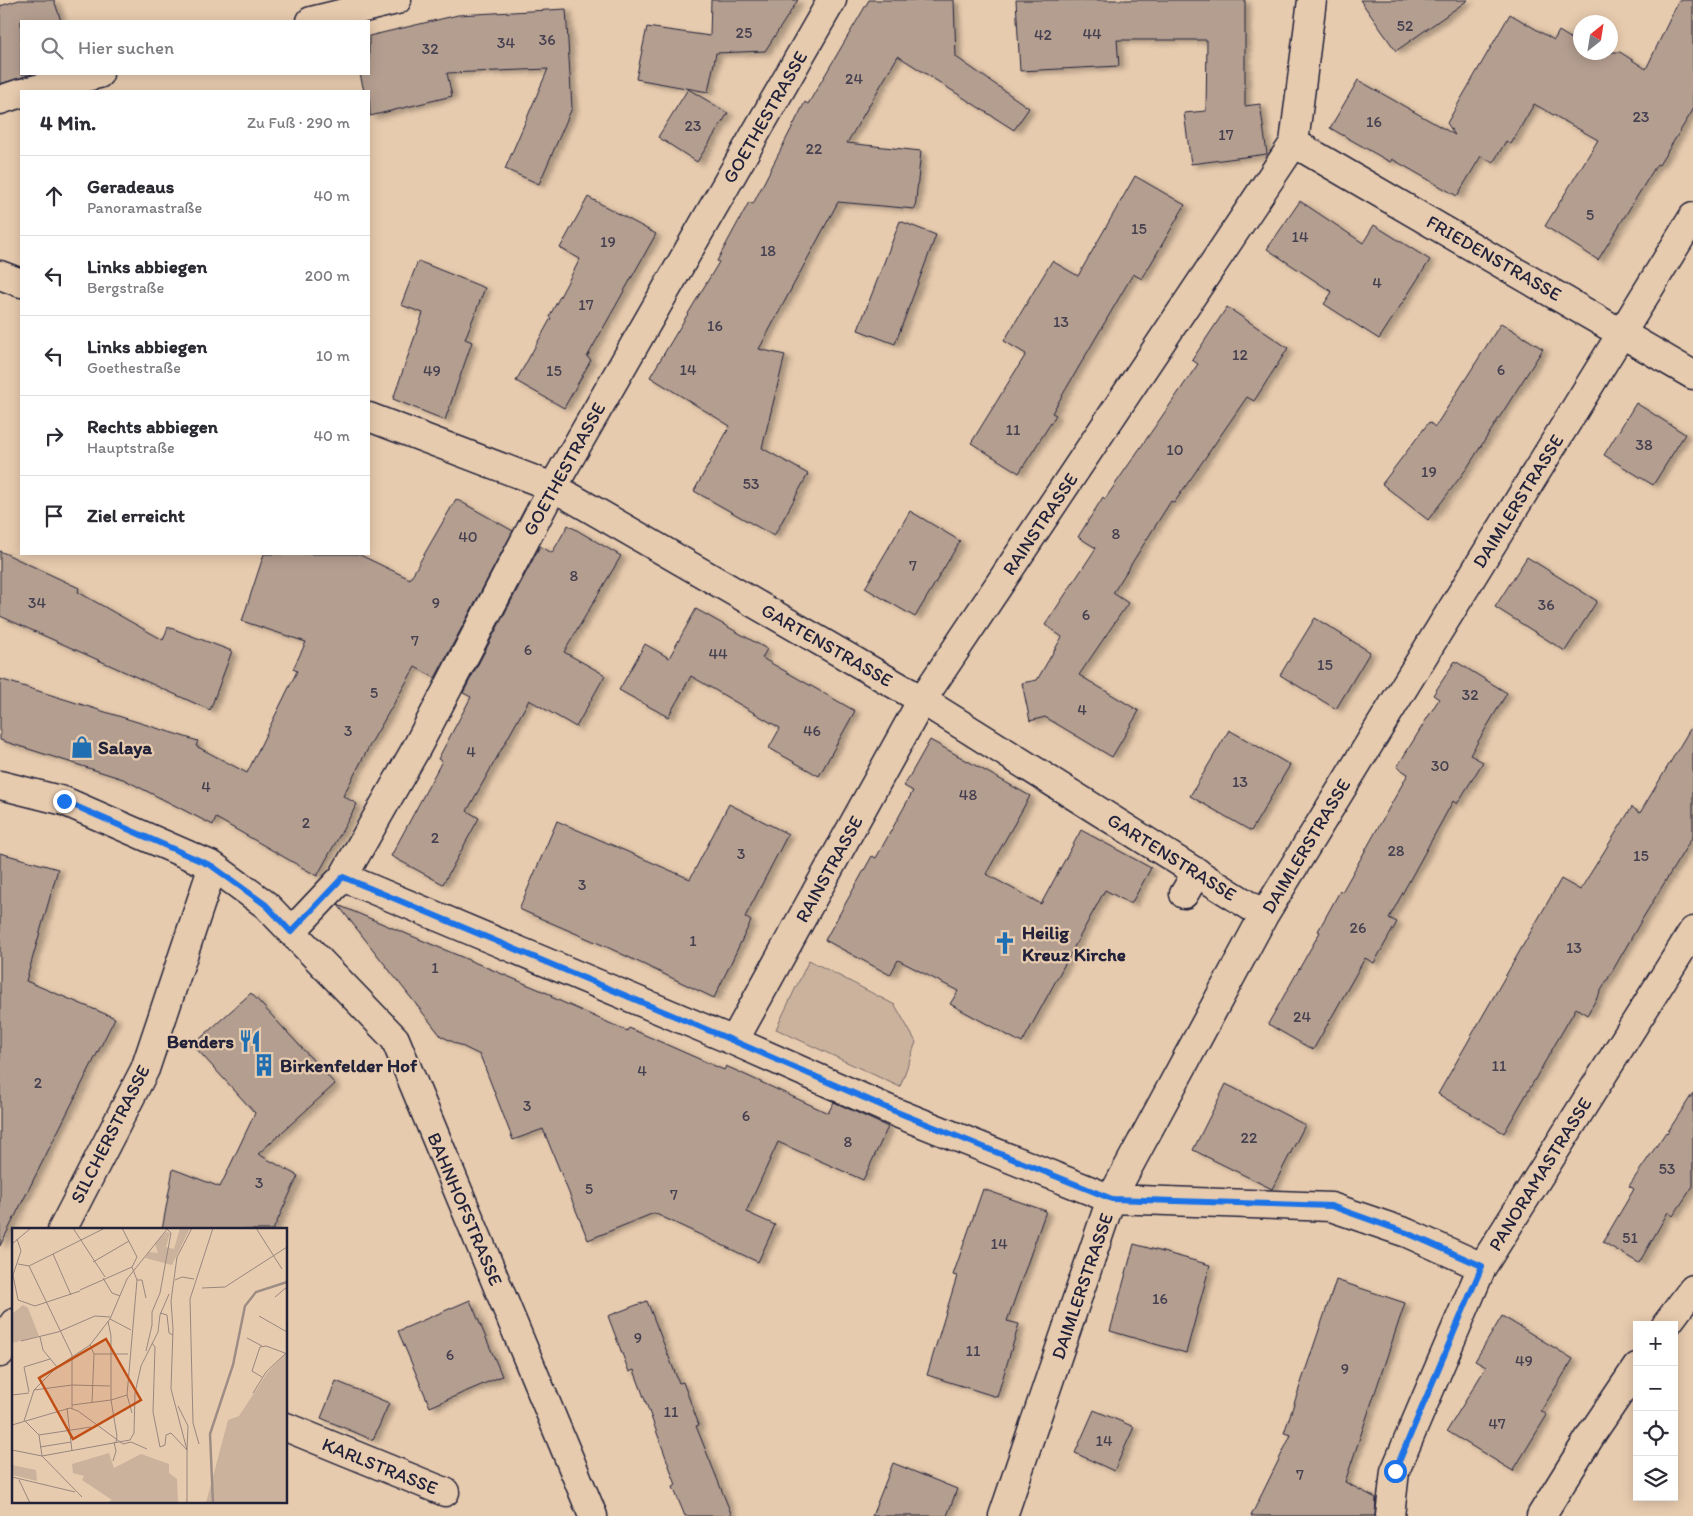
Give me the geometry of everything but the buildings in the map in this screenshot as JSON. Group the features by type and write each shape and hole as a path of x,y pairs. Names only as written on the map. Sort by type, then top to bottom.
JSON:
{"street":[{"path":"315,20 397,0"},
{"name":"GOETHESTRASSE","path":"291,932 343,877 418,747 552,487 832,0"},
{"name":"RAINSTRASSE","path":"734,1041 922,700 1294,143 1312,0"},
{"path":"32,90 95,75"},
{"path":"0,100 20,93"},
{"name":"FRIEDENSTRASSE","path":"1294,143 1693,375"},
{"name":"DAIMLERSTRASSE","path":"1003,1516 1112,1199 1264,915 1693,217"},
{"path":"0,275 20,283"},
{"name":"GARTENSTRASSE","path":"370,416 552,487 922,700 1190,883 1264,915"},
{"name":"BAHNHOFSTRASSE","path":"0,784 64,801 212,866 266,905 395,1039 593,1516"},
{"name":"SILCHERSTRASSE","path":"63,1228 145,1069 212,866"},
{"path":"343,877 734,1041 892,1110 1112,1199 1331,1206 1407,1233 1482,1266"},
{"name":"PANORAMASTRASSE","path":"1390,1516 1395,1471 1482,1266 1693,931"},
{"path":"1669,1321 1693,1289"},
{"path":"0,1311 12,1315"},
{"path":"0,1352 12,1327"},
{"path":"1542,1516 1593,1432 1633,1374"},
{"name":"KARLSTRASSE","path":"288,1428 446,1492"}],"shaded area":[{"path":"809,960 895,1005 916,1042 900,1087 776,1029"}],"place":[{"name":"Salaya","path":"82,747"},
{"name":"Heilig Kreuz Kirche","path":"1005,943"},
{"name":"Benders","path":"250,1041"},
{"name":"Birkenfelder Hof","path":"264,1065"}],"route":[{"path":"64,801 212,866 266,905 291,932 343,877 734,1041 892,1110 1112,1199 1331,1206 1407,1233 1482,1266 1395,1471"}]}
